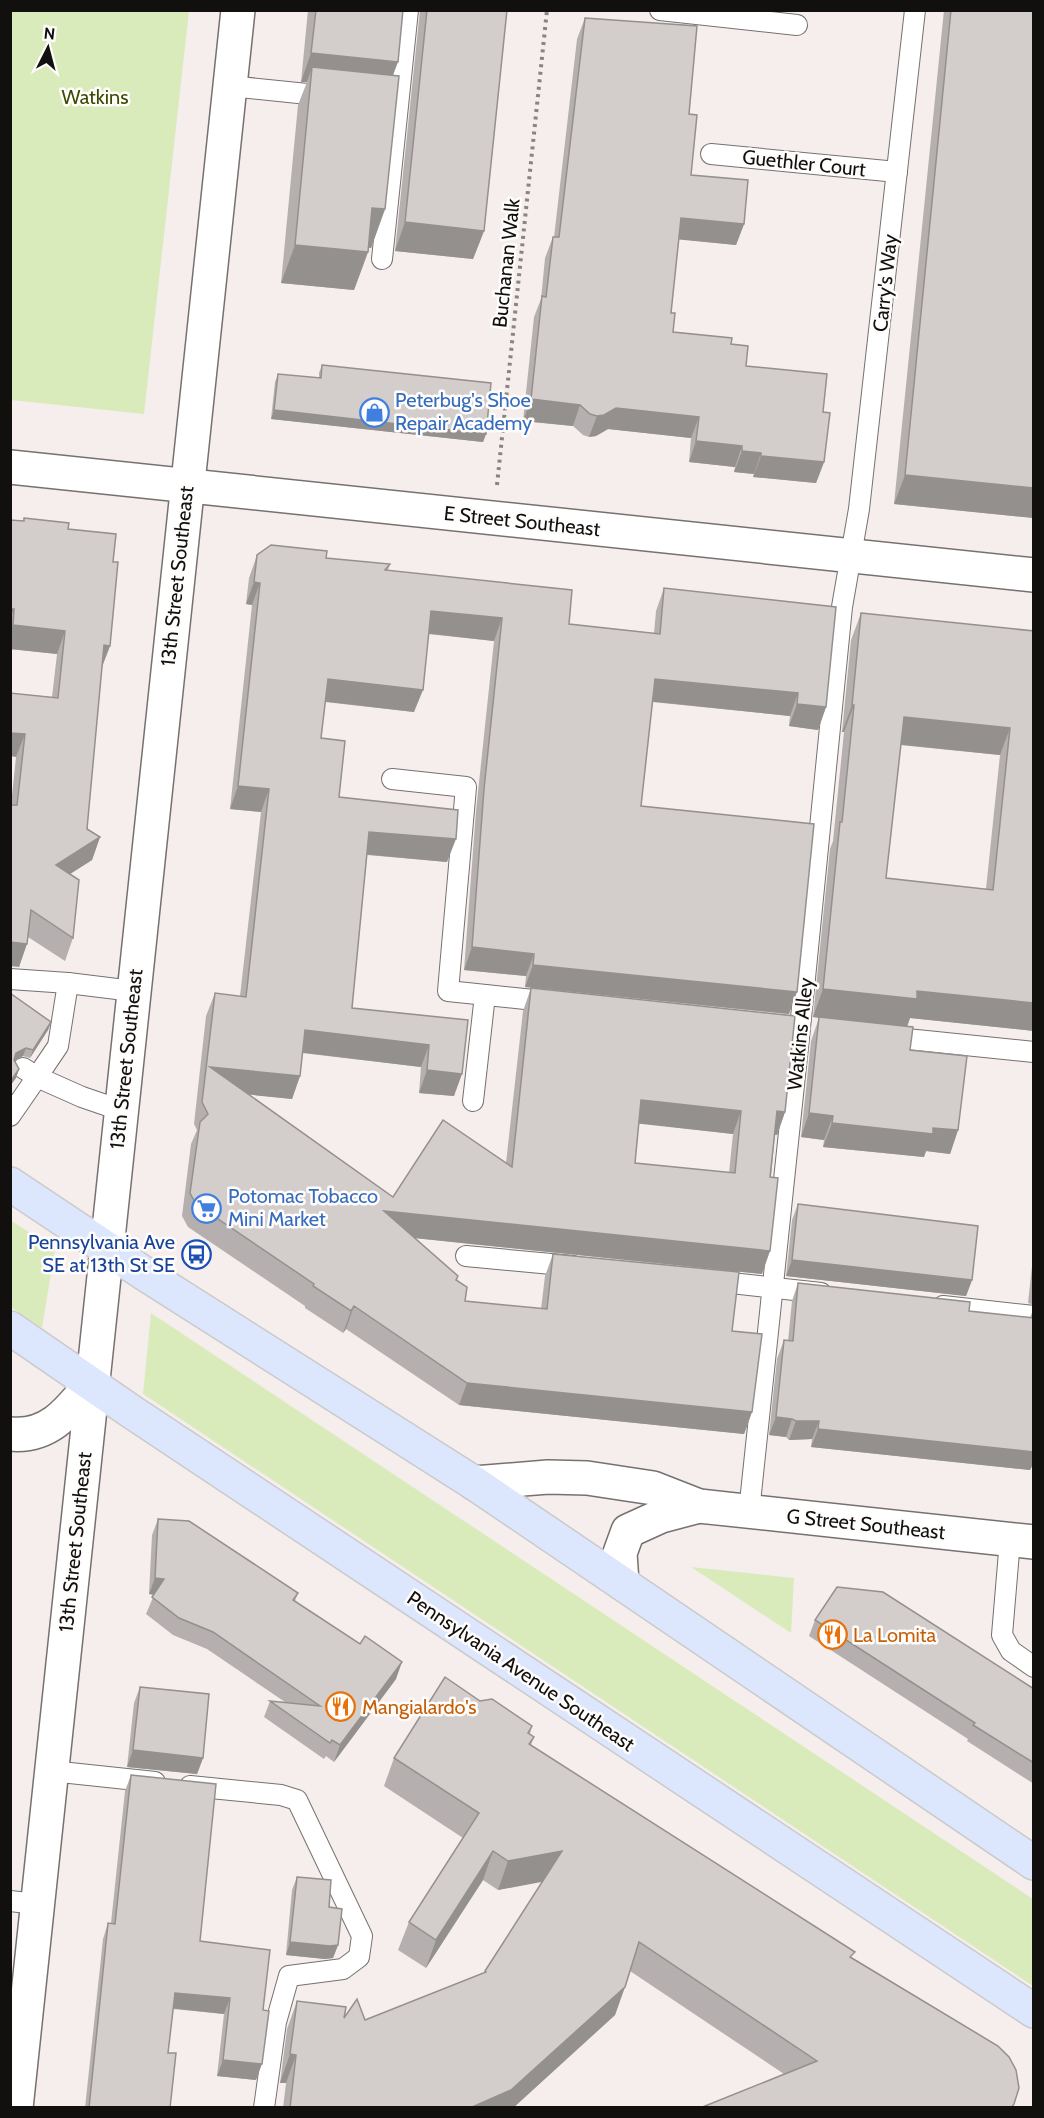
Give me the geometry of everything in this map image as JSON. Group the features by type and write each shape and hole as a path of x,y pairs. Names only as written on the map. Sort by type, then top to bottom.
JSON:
{"main road":[{"path":"10,1184 474,1483 1034,1863"},
{"name":"Pennsylvania Avenue Southeast","path":"10,1328 1034,2011"}],"street":[{"name":"13th Street Southeast","path":"16,2108 24,1902 51,1771 238,10"},
{"name":"E Street Southeast","path":"10,467 1034,575"},
{"path":"10,1434 37,1432 57,1422 91,1384"},
{"name":"G Street Southeast","path":"474,1483 548,1477 587,1479 653,1488 699,1506 1022,1541"},
{"name":"G Street Southeast","path":"622,1584 621,1553 628,1531 661,1516 699,1506"}],"lane":[{"path":"382,259 408,10"},
{"path":"660,10 797,25"},
{"name":"Carry's Way","path":"850,556 859,509 915,10"},
{"path":"230,86 343,98"},
{"path":"376,102 398,104"},
{"name":"Guethler Court","path":"711,154 897,172"},
{"name":"Watkins Alley","path":"749,1512 842,607 850,556"},
{"path":"392,779 466,787 448,991 567,1003"},
{"path":"797,824 820,827"},
{"path":"10,979 133,991"},
{"path":"10,1116 35,1065 68,983"},
{"path":"473,1101 485,995"},
{"path":"777,1025 824,1030"},
{"path":"870,1035 1034,1052"},
{"path":"35,1065 82,1097 120,1110"},
{"path":"466,1256 591,1268"},
{"path":"697,1279 837,1295"},
{"path":"928,1305 1034,1316"},
{"path":"1022,1541 1002,1635 1011,1651 1034,1667"},
{"path":"51,1771 281,1795 297,1800 362,1936 359,1957 343,1969 289,1976 276,2022 264,2108"}],"path":[{"name":"Buchanan Walk","path":"494,518 547,10"}],"green space":[{"name":"Watkins","path":"10,11 189,11 144,414 11,400"},
{"path":"10,1220 55,1249 42,1328 11,1307"},
{"path":"151,1313 1033,1899 1033,1986 143,1394"},
{"path":"691,1567 794,1578 791,1633"}],"building":[{"path":"316,10 403,10 398,62 311,53"},
{"path":"427,10 507,10 484,231 405,222"},
{"path":"951,10 1034,10 1034,488 905,475"},
{"path":"585,18 697,26 689,114 697,115 691,175 748,180 744,224 681,218 671,313 675,313 673,332 732,338 731,344 748,346 746,366 827,374 823,412 830,413 824,462 761,456 761,453 742,451 742,446 696,441 699,417 616,408 597,416 590,414 580,405 531,399 542,296 546,297 553,237 559,237"},
{"path":"312,67 399,76 385,209 372,208 368,252 295,245"},
{"path":"322,365 491,383 486,434 274,410 278,374 321,378"},
{"path":"24,518 69,523 68,529 116,534 113,562 118,562 110,646 104,645 87,829 100,837 56,865 79,880 73,938 31,910 27,944 10,942 10,805 17,805 25,734 10,733 10,693 58,698 65,631 13,625 14,609 10,609 10,520 24,521"},
{"path":"271,545 327,551 326,558 390,564 385,570 572,590 569,624 660,634 664,588 836,607 826,707 797,704 798,693 655,679 641,806 814,824 797,992 533,965 534,954 472,947 484,789 502,618 431,611 423,690 328,679 321,738 345,741 339,797 458,810 456,839 369,832 352,1008 468,1020 462,1074 427,1070 429,1045 305,1030 300,1076 210,1067 393,1197 443,1120 512,1167 531,988 795,1016 785,1112 777,1111 770,1177 778,1178 770,1251 384,1211 458,1276 456,1280 467,1287 465,1301 547,1309 553,1254 739,1272 732,1331 762,1334 752,1412 467,1383 354,1306 351,1311 313,1286 314,1284 196,1204 190,1193 200,1122 208,1114 202,1102 215,993 246,997 269,789 238,786 260,583 254,582 257,555","holes":["641,1100 741,1111 735,1173 635,1163"]},
{"path":"861,613 1034,631 1034,1003 917,991 917,999 823,989 854,705 852,705","holes":["904,717 1010,728 993,890 886,878"]},
{"path":"10,993 51,1022 33,1050 26,1048 16,1053 14,1060 19,1069 10,1082"},
{"path":"819,1017 913,1027 910,1050 967,1056 958,1130 933,1128 933,1134 832,1123 833,1116 809,1113"},
{"path":"798,1204 978,1226 972,1280 792,1260"},
{"path":"798,1283 970,1302 969,1311 1034,1318 1034,1452 818,1429 819,1421 796,1421 776,1417 784,1340 793,1341"},
{"path":"158,1519 189,1521 298,1593 293,1600 360,1644 365,1636 402,1662 340,1745 332,1740 330,1743 270,1701 320,1706 213,1632 179,1618 152,1597 164,1579 155,1578"},
{"path":"837,1587 883,1592 1034,1689 1034,1763 815,1620"},
{"path":"445,1677 480,1701 492,1699 532,1726 528,1733 534,1737 529,1744 855,1952 850,1957 998,2046 1009,2057 1016,2070 1019,2088 1011,2108 700,2108 817,2061 639,1942 625,1987 511,2090 470,2108 290,2108 296,2055 290,2054 297,2001 346,2007 344,2018 357,1999 365,2020 486,1972 562,1851 508,1861 493,1851 436,1940 409,1922 479,1813 394,1758"},
{"path":"140,1687 209,1694 203,1758 133,1750"},
{"path":"131,1775 216,1784 200,1941 270,1950 263,2010 269,2011 262,2064 223,2060 230,1998 175,1993 168,2053 176,2053 170,2108 89,2108 108,1923 115,1924"},
{"path":"297,1877 331,1880 329,1907 342,1909 338,1945 290,1942"}],"place":[{"name":"Peterbug's Shoe Repair Academy","path":"374,412"},
{"name":"Potomac Tobacco Mini Market","path":"207,1208"},
{"name":"Pennsylvania Ave SE at 13th St SE","path":"196,1254"},
{"name":"La Lomita","path":"832,1635"},
{"name":"Mangialardo's","path":"341,1707"}]}
